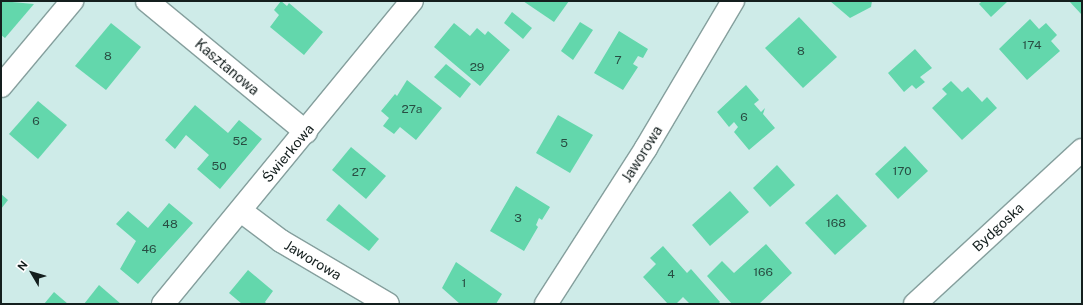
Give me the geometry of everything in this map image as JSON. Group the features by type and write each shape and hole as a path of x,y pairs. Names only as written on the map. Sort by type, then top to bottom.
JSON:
{"street":[{"path":"1,86 72,1"},
{"name":"Kasztanowa","path":"147,1 306,132"},
{"name":"Świerkowa","path":"163,304 306,132 412,1"},
{"name":"Jaworowa","path":"546,304 646,148 733,1"},
{"name":"Bydgoska","path":"915,304 1082,150"},
{"name":"Jaworowa","path":"241,211 281,241 388,304"}],"building":[{"path":"1,1 34,4 5,38 1,35"},
{"path":"281,1 287,6 289,3 323,32 304,55 270,27 279,15 274,10"},
{"path":"523,1 569,1 554,22"},
{"path":"830,1 872,1 871,7 850,18"},
{"path":"982,1 1008,1 991,17 979,4"},
{"path":"1069,1 1082,1 1082,15"},
{"path":"512,12 532,28 523,39 504,23"},
{"path":"799,17 837,57 803,88 765,48"},
{"path":"1030,19 1039,29 1046,23 1057,35 1051,41 1060,51 1027,80 999,49"},
{"path":"580,22 593,30 573,60 561,51"},
{"path":"111,23 141,47 106,90 75,66"},
{"path":"454,23 470,36 477,28 485,35 488,31 510,50 480,86 434,47"},
{"path":"619,31 648,49 643,58 638,56 633,64 638,67 623,90 594,73"},
{"path":"915,49 932,68 920,77 925,82 916,89 912,85 904,92 888,73"},
{"path":"446,64 471,84 460,98 434,77"},
{"path":"407,80 442,108 416,140 400,127 394,134 383,126 389,118 381,111 395,94 397,96"},
{"path":"951,81 962,92 968,87 982,102 987,97 997,108 962,140 932,108 947,94 942,89"},
{"path":"746,85 759,100 754,104 761,112 765,108 763,114 775,128 749,150 734,132 738,127 734,122 729,127 717,112"},
{"path":"38,101 67,125 38,159 9,134"},
{"path":"195,105 228,133 239,120 262,139 220,189 197,169 209,155 186,135 175,149 165,140"},
{"path":"558,115 593,135 570,173 536,153"},
{"path":"905,146 928,171 898,199 875,174"},
{"path":"351,147 386,176 366,199 332,170"},
{"path":"777,165 795,185 770,207 753,188"},
{"path":"516,186 550,207 542,220 539,218 536,225 538,227 524,251 490,231"},
{"path":"730,191 749,212 710,246 692,225"},
{"path":"1,194 8,200 1,209"},
{"path":"837,194 867,226 835,255 805,223"},
{"path":"169,203 193,223 138,284 120,269 136,241 116,224 128,211 148,228"},
{"path":"339,204 379,239 369,251 326,220"},
{"path":"766,244 792,273 759,304 732,304 707,276 722,261 734,273"},
{"path":"663,246 687,273 691,269 720,302 718,304 690,304 683,297 676,304 668,304 643,277 656,264 650,258"},
{"path":"456,262 502,294 496,304 460,304 442,288"},
{"path":"248,270 273,291 265,302 267,304 242,304 229,293"},
{"path":"99,285 121,304 84,304"},
{"path":"54,292 68,304 44,304"}]}
